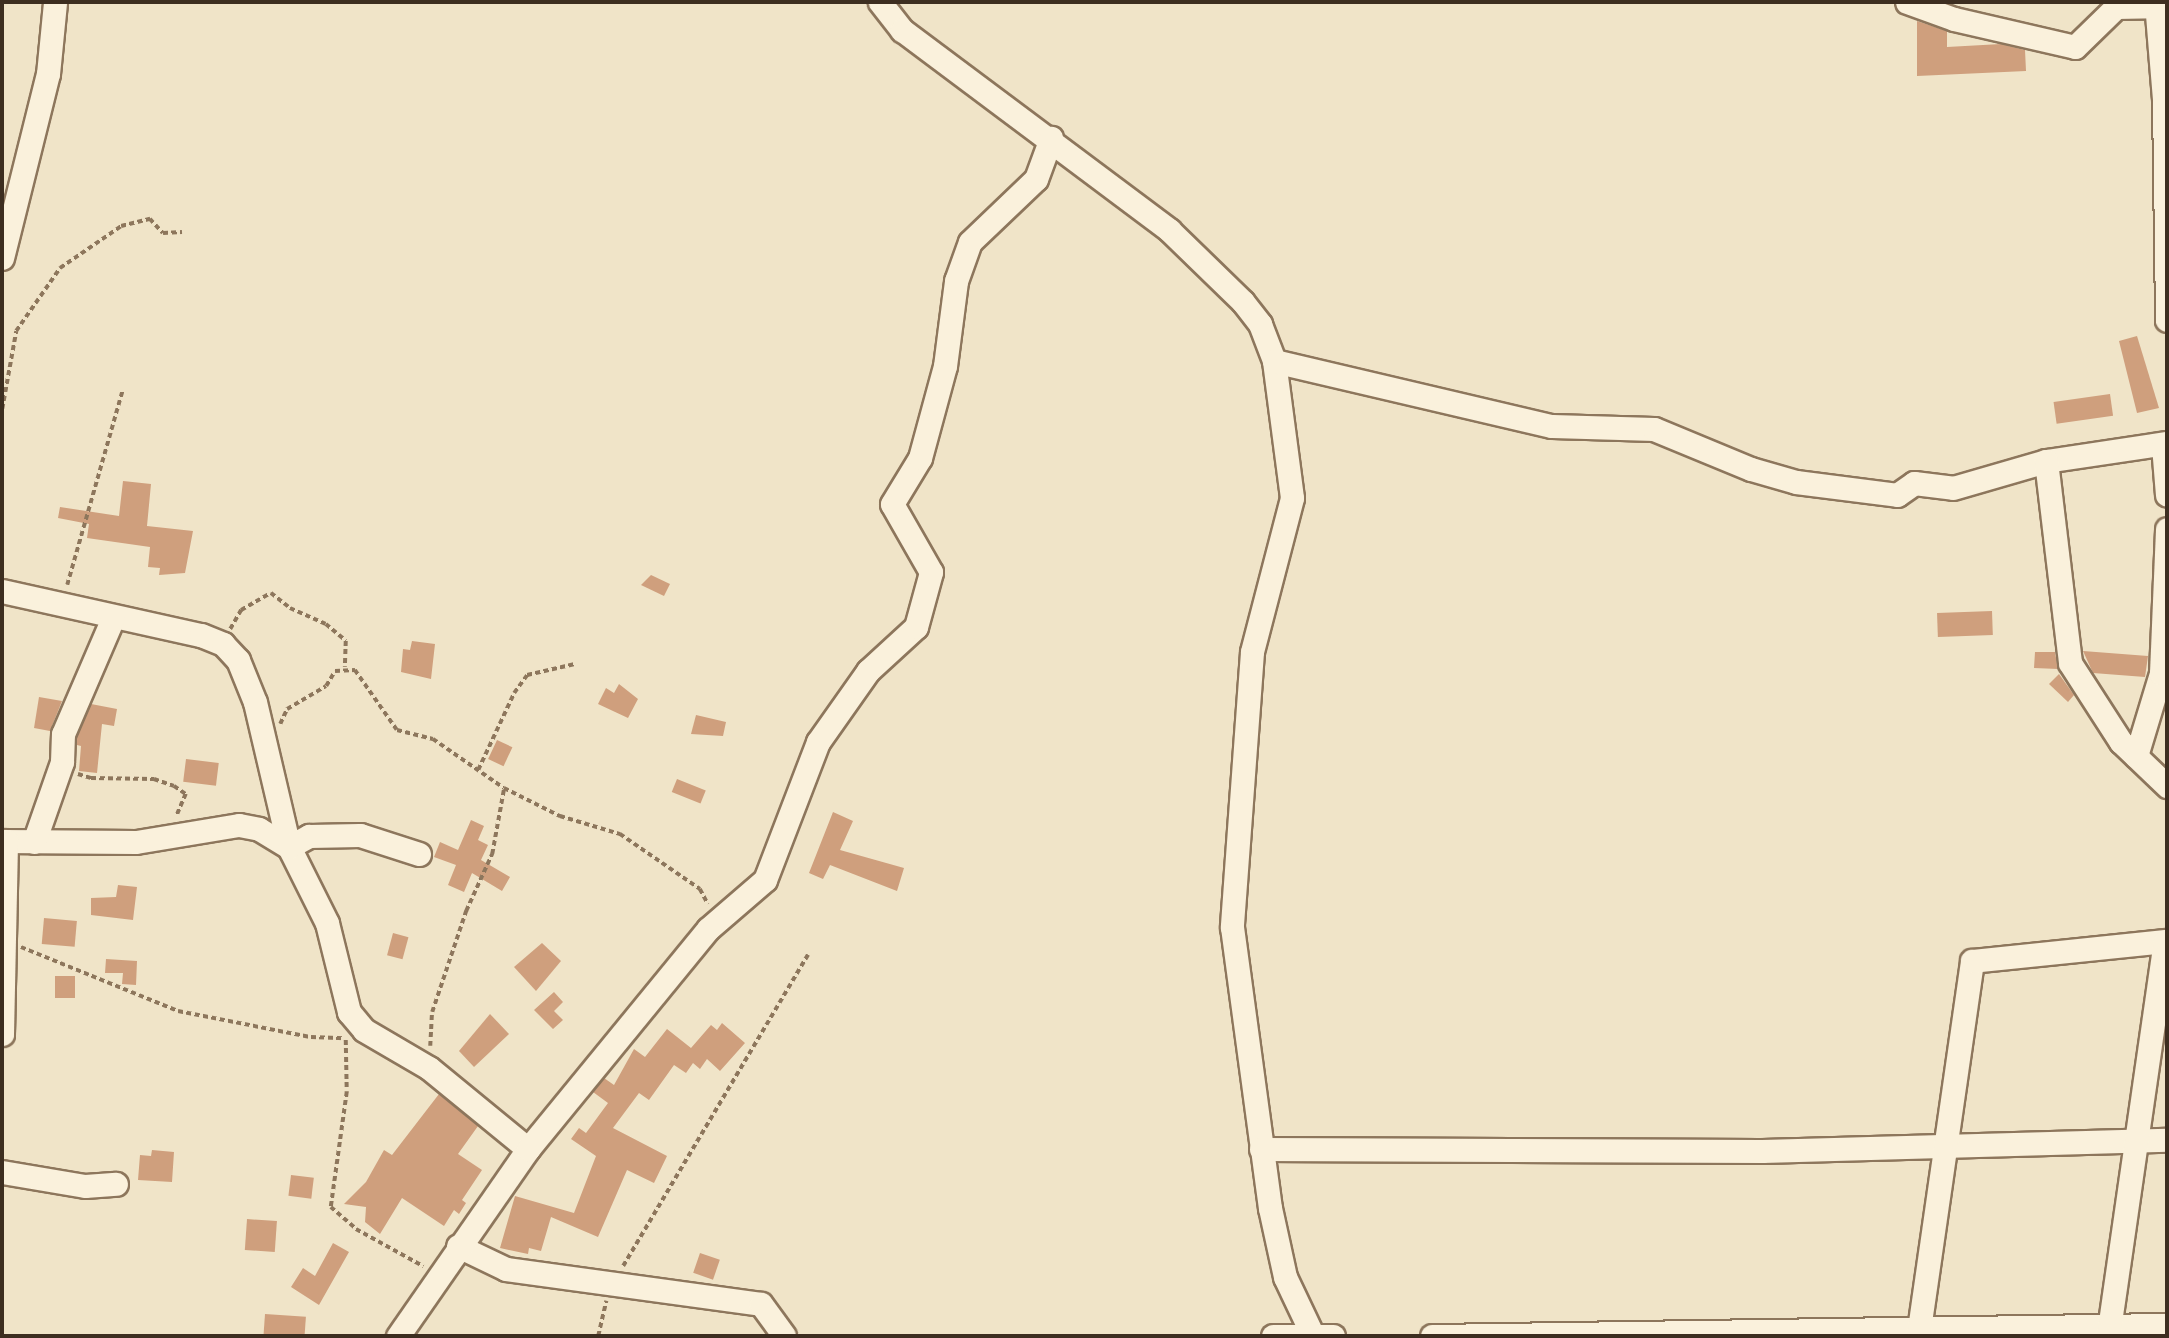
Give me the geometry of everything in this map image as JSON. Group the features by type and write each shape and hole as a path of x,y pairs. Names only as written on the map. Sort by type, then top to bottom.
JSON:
{"street":[{"path":"2,258 12,171 48,74 55,2"},
{"path":"880,2 902,30 1051,138 1169,230 1243,302 1260,324 1274,362 1292,498 1252,652 1232,927 1261,1149 1285,1277 1319,1336 1273,1336"},
{"path":"1907,2 1954,19 2075,47 2116,7 2161,5 2167,320"},
{"path":"398,1336 438,1274 528,1149 708,929 765,880 818,742 868,671 916,627 931,572 892,504 920,458 945,366 957,281 970,242 1036,179 1051,138"},
{"path":"1274,362 1552,426 1654,429 1751,469 1861,491 1897,495 1914,483 1953,488 2046,461 2165,444 2167,495"},
{"path":"2046,461 2070,663 2097,711 2136,756 2167,786"},
{"path":"2136,756 2164,674 2167,529"},
{"path":"2,591 61,607 216,641 239,660 255,702 289,847 327,923 349,1012 364,1030 429,1068 528,1149"},
{"path":"34,842 60,767 63,734 113,618"},
{"path":"2,1034 4,841 97,845 239,825 259,829 289,847"},
{"path":"289,847 309,836 360,835 419,854"},
{"path":"1918,1334 1948,1144 1972,961 2166,942 2139,1140 2108,1332"},
{"path":"1261,1149 1762,1151 2167,1140"},
{"path":"2,1172 85,1186 116,1184"},
{"path":"458,1246 506,1269 761,1304 784,1336"},
{"path":"1432,1336 2108,1332 2167,1325"}],"path":[{"path":"2,409 16,331 60,268 121,226 150,219 163,233 182,232"},
{"path":"61,607 122,392"},
{"path":"216,641 241,610 271,593 346,640 345,667"},
{"path":"478,770 514,692 527,675 575,664"},
{"path":"345,667 365,681 386,719 397,730 433,739 504,788 560,816 620,834 701,889 708,904 708,929"},
{"path":"268,760 287,709 309,698 335,671 345,667"},
{"path":"60,767 91,778 153,779 174,786 186,794 172,823 174,836"},
{"path":"429,1068 432,1012 466,911 492,854 504,788"},
{"path":"4,938 52,963 178,1011 299,1035 346,1038"},
{"path":"598,1336 602,1310 614,1285 807,955"},
{"path":"345,1027 346,1092 331,1207 356,1229 438,1274"}],"building":[{"path":"1917,21 1947,31 1947,47 2001,44 2025,50 2026,71 1917,76"},
{"path":"2137,336 2159,408 2137,413 2119,341"},
{"path":"2110,394 2113,416 2057,424 2054,402"},
{"path":"123,481 151,484 147,526 193,531 185,573 159,575 160,568 148,567 150,547 87,538 89,524 58,518 60,507 119,516"},
{"path":"651,575 670,584 664,596 641,585"},
{"path":"1992,611 1993,635 1938,637 1937,613"},
{"path":"412,641 435,644 431,679 401,672 403,649 410,650"},
{"path":"2083,651 2148,656 2145,677 2093,673"},
{"path":"2035,652 2055,652 2058,669 2034,668"},
{"path":"2059,674 2074,695 2068,702 2049,684"},
{"path":"619,684 638,699 628,718 598,704 606,688 614,693"},
{"path":"39,697 62,701 50,731 34,728"},
{"path":"91,704 117,709 114,726 102,724 97,773 79,771 81,746 77,745 77,737"},
{"path":"696,715 726,722 723,736 691,734"},
{"path":"497,740 512,747 504,766 488,759"},
{"path":"186,759 219,763 216,786 183,782"},
{"path":"677,779 706,791 700,804 672,792"},
{"path":"833,812 853,821 840,850 904,868 897,891 830,865 823,879 809,873"},
{"path":"471,820 484,826 478,840 488,845 481,860 510,877 502,891 472,873 464,892 448,885 456,865 434,857 440,842 458,850"},
{"path":"118,885 137,887 133,920 91,915 91,898 116,897"},
{"path":"44,918 77,921 75,947 42,944"},
{"path":"393,933 408,937 403,959 387,955"},
{"path":"542,943 561,961 536,991 514,967"},
{"path":"106,959 137,961 136,985 122,984 123,973 105,973"},
{"path":"55,976 75,976 75,998 55,998"},
{"path":"554,992 563,1002 554,1011 563,1020 553,1029 534,1010"},
{"path":"490,1014 509,1034 474,1067 459,1051"},
{"path":"722,1023 745,1043 720,1071 707,1059 700,1069 693,1063 686,1073 674,1065 649,1100 639,1093 613,1128 667,1156 654,1183 627,1170 598,1237 551,1217 541,1251 529,1248 528,1254 500,1248 515,1196 574,1213 596,1156 571,1139 579,1128 586,1133 608,1103 593,1092 604,1078 614,1085 634,1049 645,1057 667,1029 691,1048 711,1025 717,1030"},
{"path":"439,1094 478,1126 458,1154 482,1170 462,1200 466,1203 459,1214 454,1210 444,1226 402,1198 380,1234 365,1222 366,1207 344,1204 366,1182 384,1150 392,1155"},
{"path":"152,1150 174,1152 172,1182 138,1180 140,1155 151,1156"},
{"path":"291,1175 314,1178 311,1199 288,1196"},
{"path":"247,1219 277,1221 275,1252 245,1250"},
{"path":"333,1243 349,1252 319,1305 291,1287 303,1268 315,1276"},
{"path":"700,1253 720,1260 713,1280 693,1273"},
{"path":"265,1314 306,1317 305,1336 263,1336"}]}
